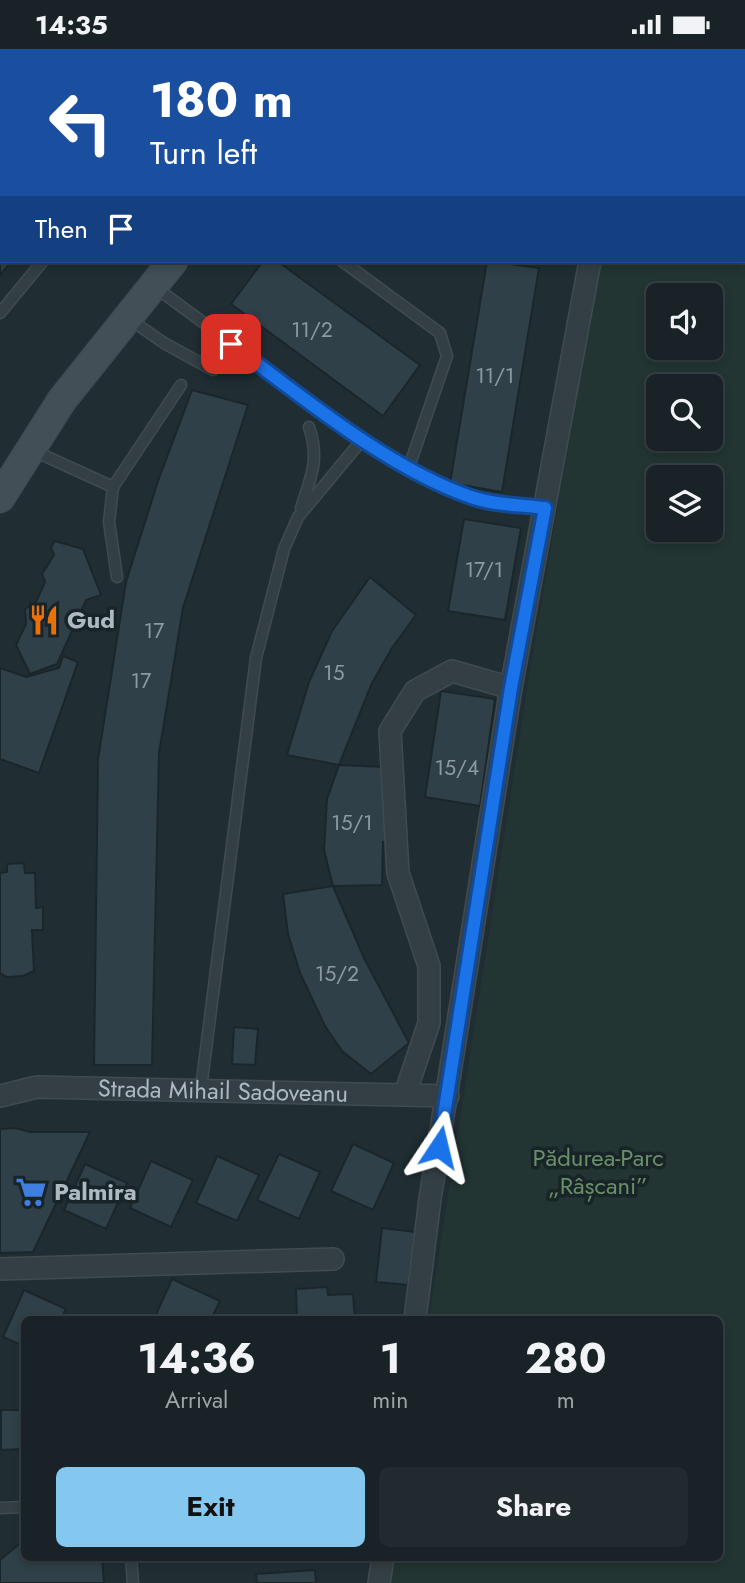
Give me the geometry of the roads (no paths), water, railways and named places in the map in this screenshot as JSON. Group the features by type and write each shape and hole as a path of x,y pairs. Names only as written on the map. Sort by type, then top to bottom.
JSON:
{"main road":[{"path":"0,498 62,400 171,263"}],"street":[{"path":"415,1316 430,1199 449,1095 511,688 590,263"},
{"path":"405,1094 429,1023 429,966 398,873 390,731 415,691 452,671 511,688"},
{"name":"Strada Mihail Sadoveanu","path":"0,1096 37,1087 201,1088 449,1095"},
{"path":"0,1269 333,1259"},
{"path":"379,1583 382,1561"}],"lane":[{"path":"0,313 41,263"},
{"path":"345,263 440,333 447,356 445,368 409,467"},
{"path":"154,286 362,440 442,486 474,498 545,508"},
{"path":"128,318 164,343 213,370"},
{"path":"117,577 109,522 113,487 181,385"},
{"path":"201,1088 256,658 284,549 313,472 316,447 309,427"},
{"path":"298,517 362,440"},
{"path":"29,449 113,487"},
{"path":"0,1508 21,1507"},
{"path":"131,1561 133,1583"}],"place":[{"name":"Gud","path":"44,620"},
{"name":"Palmira","path":"31,1192"}],"park label":[{"name":"Pădurea-Parc „Râșcani”","path":"598,1172"}]}
